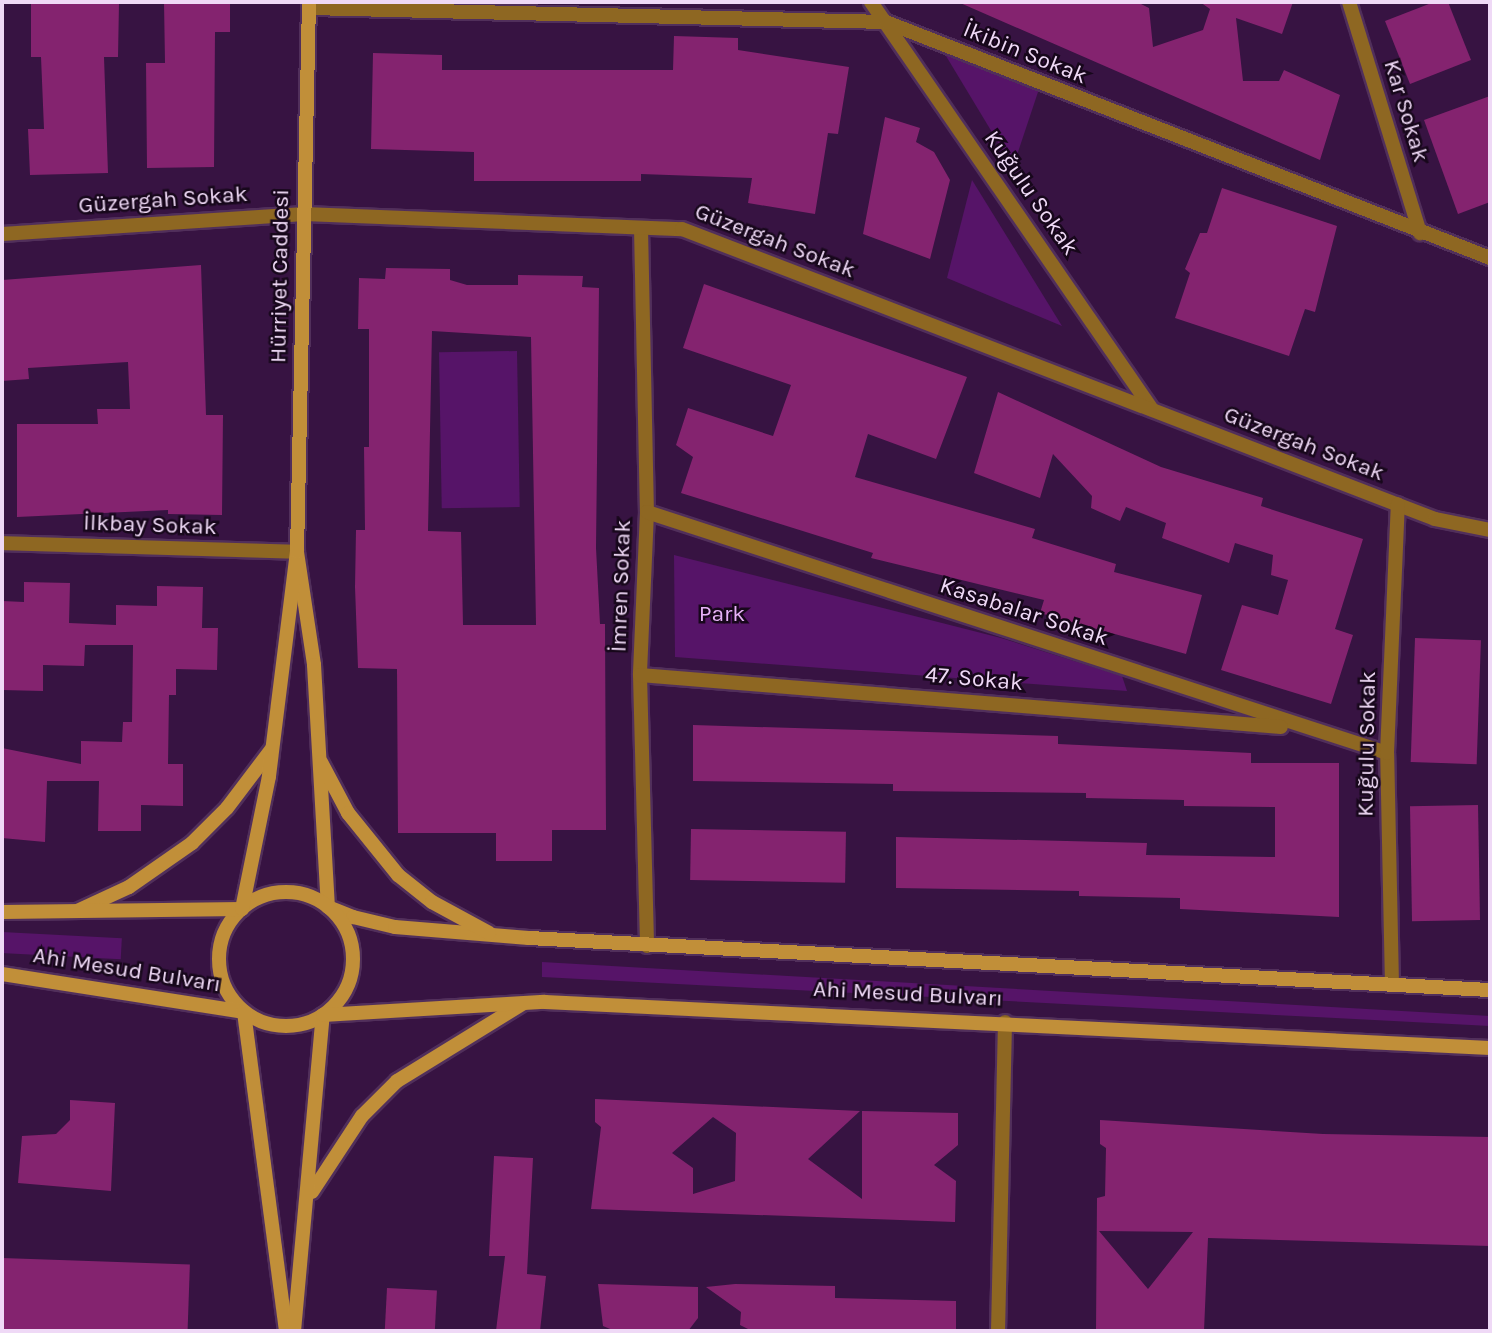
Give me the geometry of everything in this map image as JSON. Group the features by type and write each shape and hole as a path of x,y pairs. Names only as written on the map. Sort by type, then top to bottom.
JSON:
{"main road":[{"name":"Hürriyet Caddesi","path":"297,552 309,5"},
{"path":"242,909 273,746 297,552"},
{"path":"295,1331 310,1196 323,1015 345,992 353,962 347,932 328,907 314,665 297,552"},
{"path":"68,914 129,887 192,843 228,808 273,746"},
{"path":"318,756 348,813 398,875 432,902 497,936"},
{"name":"Ahi Mesud Bulvarı","path":"2,912 68,914 242,909 285,892 395,927 497,936 1490,990"},
{"name":"Ahi Mesud Bulvarı","path":"242,909 223,936 219,969 228,993 244,1012"},
{"name":"Ahi Mesud Bulvarı","path":"2,974 244,1012 275,1026 308,1023 323,1015 525,1002 1005,1021 1490,1048"},
{"path":"310,1196 362,1116 397,1082 525,1002"},
{"path":"244,1012 286,1331"}],"street":[{"name":"Kuğulu Sokak","path":"872,2 1153,410"},
{"name":"Kar Sokak","path":"1349,2 1420,233"},
{"name":"İkibin Sokak","path":"309,5 567,8 886,22 1420,233 1490,258"},
{"name":"Güzergah Sokak","path":"2,234 304,214 682,229 1398,504 1490,530"},
{"name":"İmren Sokak","path":"641,228 647,512 640,675 647,946"},
{"name":"Kuğulu Sokak","path":"1392,985 1387,752 1398,504"},
{"name":"Kasabalar Sokak","path":"647,512 1305,729 1387,752"},
{"name":"İlkbay Sokak","path":"2,543 297,552"},
{"name":"47. Sokak","path":"640,675 1305,729"},
{"path":"998,1331 1005,1021"}],"green space":[{"path":"943,51 1040,86 1013,167"},
{"path":"972,180 1062,326 947,278"},
{"path":"517,351 520,507 442,508 439,352"},
{"name":"Park","path":"674,555 1001,638 1122,676 1127,691 675,657"},
{"path":"2,932 122,938 121,959 2,953"},
{"path":"542,962 1490,1016 1490,1026 542,977"}],"building":[{"path":"31,2 119,3 118,57 104,57 108,173 30,175 28,129 44,129 41,57 31,57"},
{"path":"164,2 230,2 230,32 215,32 214,167 147,168 146,63 165,63"},
{"path":"958,2 1137,2 1149,8 1153,47 1203,30 1210,9 1200,2 1293,2 1282,34 1236,18 1243,81 1279,81 1284,70 1340,95 1320,160"},
{"path":"1434,2 1448,2 1471,60 1410,84 1385,21"},
{"path":"674,36 738,38 738,50 849,67 838,134 828,133 815,214 748,203 752,178 641,174 641,181 474,181 474,152 371,149 373,53 442,55 442,70 673,70"},
{"path":"1490,96 1490,202 1458,214 1424,120"},
{"path":"885,117 920,128 916,142 934,152 950,180 930,259 863,234"},
{"path":"1222,188 1337,226 1315,312 1305,309 1289,356 1175,318 1190,273 1185,269 1200,233 1207,233"},
{"path":"201,265 206,415 223,415 222,515 168,514 168,510 17,517 17,424 98,424 97,409 130,409 128,362 28,368 29,379 2,381 2,280"},
{"path":"386,268 450,269 450,280 467,285 518,285 518,275 583,276 582,287 599,288 596,548 600,624 605,624 606,830 552,830 552,861 496,861 496,833 398,833 397,669 358,668 355,587 356,530 365,530 364,447 369,447 369,329 358,329 359,278 385,279","holes":["432,331 531,337 536,625 463,625 461,532 428,531"]},
{"path":"704,284 967,377 936,459 868,434 855,477 1035,529 1032,538 1116,564 1114,572 1202,595 1186,654 1040,613 1044,600 871,558 873,553 681,493 693,457 676,445 688,408 773,436 791,385 683,348"},
{"path":"998,392 1161,467 1263,498 1261,506 1363,539 1335,629 1353,635 1331,704 1221,670 1242,605 1278,615 1288,580 1271,575 1273,555 1235,543 1229,563 1162,538 1166,523 1126,507 1120,521 1091,508 1092,496 1053,454 1040,498 974,473"},
{"path":"24,582 70,583 69,623 116,625 116,605 157,606 157,586 203,587 202,628 218,628 217,670 176,669 176,695 169,695 168,764 183,764 183,806 141,805 141,831 98,831 99,781 47,781 45,842 2,838 2,748 81,764 81,741 122,742 123,722 132,722 133,645 85,645 84,666 43,665 43,691 2,690 2,601 24,602"},
{"path":"1415,638 1481,640 1477,764 1411,762"},
{"path":"693,725 1058,736 1058,744 1251,753 1251,763 1339,763 1339,917 1180,909 1180,898 1079,896 1079,891 896,888 896,837 1147,843 1146,855 1275,857 1275,807 1184,806 1184,800 1086,798 1086,793 893,791 893,784 693,781"},
{"path":"1478,805 1480,920 1412,921 1410,806"},
{"path":"691,829 846,832 845,883 690,880"},
{"path":"595,1099 860,1111 808,1159 862,1199 862,1111 958,1113 958,1145 934,1165 956,1181 955,1222 591,1209 601,1127 595,1122","holes":["713,1117 736,1133 735,1181 693,1194 693,1168 672,1153"]},
{"path":"70,1100 115,1103 111,1191 18,1183 22,1136 56,1134 70,1120"},
{"path":"1100,1120 1323,1134 1490,1137 1490,1246 1208,1238 1204,1331 1096,1331 1097,1198 1105,1196 1106,1148 1100,1144","holes":["1099,1231 1193,1232 1148,1289"]},
{"path":"494,1156 533,1158 527,1274 546,1276 540,1331 496,1331 505,1256 489,1256"},
{"path":"2,1258 190,1265 188,1331 2,1331"},
{"path":"598,1284 698,1287 698,1318 688,1331 615,1331 603,1326"},
{"path":"735,1284 835,1286 835,1298 956,1301 956,1331 752,1331 740,1325 741,1312 706,1287"},
{"path":"387,1288 437,1291 435,1331 385,1331"}]}
